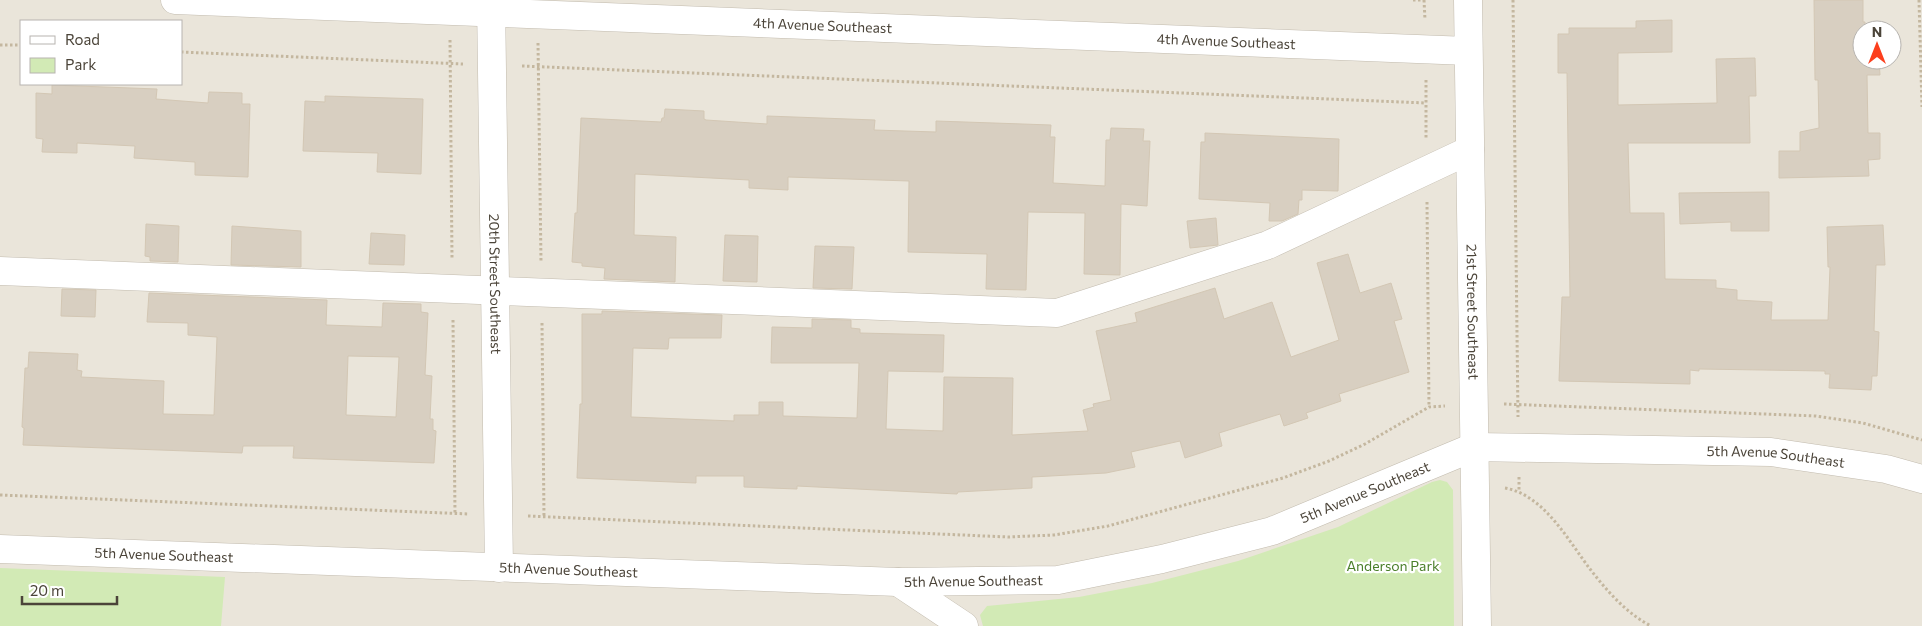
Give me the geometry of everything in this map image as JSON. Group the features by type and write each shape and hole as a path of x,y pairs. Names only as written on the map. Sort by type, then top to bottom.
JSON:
{"street":[{"name":"4th Avenue Southeast","path":"174,0 491,7 1468,52"},
{"name":"21st Street Southeast","path":"1468,0 1477,626"},
{"name":"20th Street Southeast","path":"491,7 499,568"},
{"path":"0,271 1057,313 1268,245 1470,150"},
{"name":"5th Avenue Southeast","path":"0,549 898,582 1058,580 1162,559 1272,531 1474,447 1771,452 1886,469 1922,479"},
{"path":"898,582 964,626"}],"path":[{"path":"1413,0 1424,0 1425,29"},
{"path":"1514,0 1518,424"},
{"path":"1919,0 1922,106"},
{"path":"0,44 20,45"},
{"path":"182,52 471,64"},
{"path":"517,66 1426,103"},
{"path":"1426,73 1429,407"},
{"path":"1496,405 1518,404 1816,416 1863,423 1922,440"},
{"path":"522,516 1008,537 1054,535 1141,518 1283,478 1329,461 1366,444 1429,407 1451,406"},
{"path":"1519,470 1519,492"},
{"path":"1497,487 1519,492 1536,504 1567,536 1589,568 1620,604 1651,626"},
{"path":"0,495 476,514"}],"shaded area":[{"path":"0,0 1922,0 1922,626 0,626"}],"green space":[{"name":"Anderson Park","path":"1440,480 1447,482 1453,490 1454,626 983,626 980,615 987,606 1079,597 1152,583 1238,561 1338,527 1432,482"},
{"path":"0,568 225,577 221,626 0,626"}],"building":[{"path":"1814,0 1863,0 1863,20 1852,20 1852,70 1880,70 1880,75 1867,75 1868,133 1880,133 1880,159 1868,160 1869,176 1779,178 1779,151 1800,151 1800,132 1819,128 1818,80 1815,80"},
{"path":"1672,20 1672,52 1618,53 1618,105 1717,103 1716,59 1755,58 1756,96 1749,96 1750,143 1628,143 1630,213 1664,213 1665,279 1716,280 1716,288 1737,290 1737,300 1772,302 1771,320 1828,320 1830,267 1828,267 1827,227 1883,225 1885,265 1876,265 1874,331 1879,332 1877,376 1872,376 1871,390 1829,388 1830,374 1825,374 1825,371 1699,369 1699,371 1690,370 1690,384 1559,381 1562,297 1570,297 1567,73 1558,73 1558,34 1569,34 1569,28 1636,28 1636,21"},
{"path":"52,85 157,89 156,99 208,103 209,92 242,93 242,104 250,104 248,177 195,175 195,162 134,158 135,146 77,143 77,153 42,152 43,139 36,138 36,93 52,94"},
{"path":"325,96 423,99 421,174 377,172 378,153 303,151 305,101 325,102"},
{"path":"665,109 704,111 704,119 706,120 767,124 767,116 875,120 874,130 936,132 936,121 1051,125 1050,137 1055,137 1053,183 1105,186 1106,140 1110,140 1111,128 1144,129 1143,141 1150,141 1147,206 1121,204 1120,275 1084,274 1085,213 1028,212 1026,290 986,289 987,254 908,252 909,181 788,177 788,190 749,188 749,180 635,174 634,235 676,237 675,282 604,279 605,268 582,266 582,263 572,262 575,213 577,213 581,118 661,122 662,118 664,118"},
{"path":"1205,133 1339,139 1338,191 1302,190 1302,200 1299,200 1298,214 1282,221 1269,221 1270,203 1199,199 1201,142 1205,142"},
{"path":"1769,192 1769,231 1731,231 1731,222 1680,224 1679,193"},
{"path":"1216,218 1218,245 1190,248 1187,221"},
{"path":"146,224 179,226 178,262 150,261 150,257 145,256"},
{"path":"232,226 301,231 301,267 231,265"},
{"path":"371,233 405,235 404,265 369,264"},
{"path":"725,235 758,236 757,282 723,281"},
{"path":"815,246 854,247 852,289 813,288"},
{"path":"1348,254 1360,293 1391,283 1402,319 1394,321 1409,372 1339,394 1341,401 1306,413 1308,418 1284,426 1280,414 1219,433 1222,446 1185,458 1180,441 1131,452 1135,467 1106,473 1032,477 1032,488 958,492 957,494 797,486 797,489 744,487 744,476 696,476 696,483 577,478 580,404 582,404 582,314 602,314 602,311 722,315 721,338 669,338 668,349 633,348 631,417 734,421 734,415 759,415 759,402 783,402 783,416 857,418 859,363 771,363 772,327 812,328 812,319 851,320 851,328 860,329 860,333 944,335 943,372 888,371 886,429 943,431 944,377 1013,378 1012,435 1088,431 1083,410 1094,407 1093,404 1111,400 1096,331 1137,322 1135,313 1215,288 1224,319 1272,302 1291,357 1339,340 1317,263"},
{"path":"62,289 96,290 95,317 61,316"},
{"path":"149,293 327,300 326,325 382,327 383,303 421,304 421,312 428,313 425,375 432,376 430,419 433,419 433,430 436,431 434,463 293,458 294,446 243,446 242,453 23,445 25,368 28,368 29,352 78,354 77,370 82,371 81,377 164,381 163,414 214,415 217,337 188,335 188,323 147,322","holes":["348,356 399,357 396,417 346,415"]}]}
